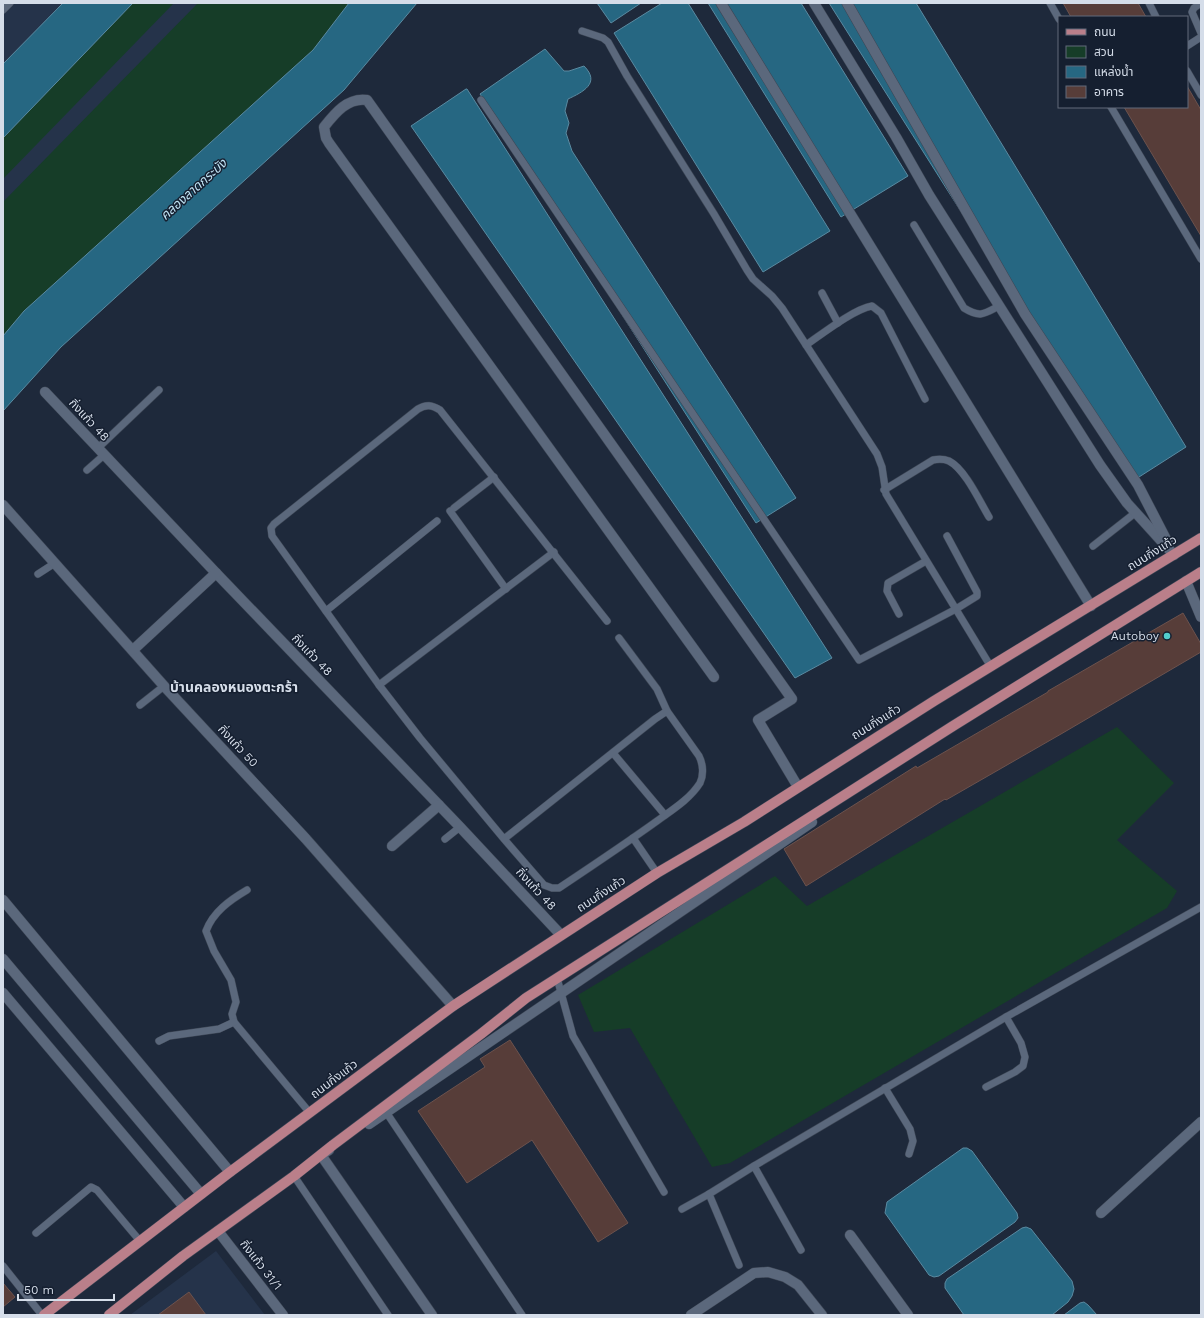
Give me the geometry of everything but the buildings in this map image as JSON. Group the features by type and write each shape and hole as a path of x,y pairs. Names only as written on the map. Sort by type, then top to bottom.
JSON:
{"main road":[{"name":"ถนนกิ่งแก้ว","path":"43,1315 230,1172 453,1006 657,873 744,822 934,701 1091,606 1176,558 1201,538"},
{"path":"109,1315 183,1256 385,1110 526,998 1201,572"}],"street":[{"path":"720,3 1091,606"},
{"path":"814,3 896,137 929,195 1100,465 1126,503 1176,558"},
{"path":"847,3 1025,314 1138,485 1176,558"},
{"path":"714,677 329,143 326,138 324,127 339,109 359,99 367,100 792,699 758,720 798,787"},
{"name":"กิ่งแก้ว 48","path":"45,392 561,935"},
{"name":"กิ่งแก้ว 50","path":"3,505 164,686 306,839 453,1006"},
{"path":"133,650 216,573"},
{"path":"1186,581 1201,616"},
{"path":"385,1110 930,742"},
{"path":"392,846 439,805"},
{"path":"3,900 230,1172"},
{"path":"3,959 201,1194"},
{"path":"3,992 184,1207"},
{"path":"1101,1213 1201,1122"},
{"path":"321,1155 432,1315"},
{"name":"กิ่งแก้ว 31/1","path":"218,1231 283,1315"},
{"path":"850,1235 908,1315"},
{"path":"690,1315 754,1273 768,1272 785,1277 798,1285 822,1315"}],"lane":[{"path":"3,10 10,3"},
{"path":"1050,3 1058,16"},
{"path":"1149,3 1156,16"},
{"path":"1201,3 1194,8 1192,12 1201,33"},
{"path":"582,31 603,38 608,42 627,76 714,214 747,270 753,279 777,301 877,454 883,474 884,490 886,494 991,667"},
{"path":"1188,45 1201,37"},
{"path":"1188,73 1201,95"},
{"path":"481,100 859,660 956,610 975,598 977,592 947,536"},
{"path":"1112,108 1201,259"},
{"path":"914,225 964,308 974,314 982,315 1000,306"},
{"path":"822,293 838,323"},
{"path":"806,345 838,323 866,307 872,306 881,313 925,399"},
{"path":"87,470 101,452 158,390"},
{"path":"607,620 440,410 428,405 418,409 274,524 271,528 272,536 379,685 420,738 504,839 544,884 552,888 559,888 666,815 690,795 701,779 702,762 699,756 667,711 657,689 620,638"},
{"path":"884,490 933,460 940,459 948,461 962,472 989,518"},
{"path":"494,477 452,510 506,589"},
{"path":"1093,546 1135,513"},
{"path":"326,610 437,521"},
{"path":"379,685 554,552"},
{"path":"899,614 887,590 888,583 926,561"},
{"path":"38,574 55,563"},
{"path":"140,705 164,686"},
{"path":"504,839 667,711"},
{"path":"613,752 666,815"},
{"path":"445,839 460,827"},
{"path":"634,838 657,873"},
{"path":"247,890 234,898 215,915 209,923 206,931 214,952 231,980 236,1002 232,1014 234,1022 310,1113"},
{"path":"682,1209 1006,1017 1201,907"},
{"path":"557,978 572,1036 664,1192"},
{"path":"986,1087 1016,1072 1023,1066 1025,1057 1021,1044 1006,1017"},
{"path":"159,1041 169,1036 219,1030 234,1022"},
{"path":"885,1088 913,1136 913,1141 908,1154"},
{"path":"385,1110 522,1315"},
{"path":"754,1166 801,1250"},
{"path":"294,1176 388,1315"},
{"path":"36,1233 91,1187 97,1190 140,1241"},
{"path":"709,1194 739,1264"},
{"path":"3,1266 43,1315"}],"shaded area":[{"path":"3,3 271,3 3,275"},
{"path":"216,1251 265,1315 130,1315"}],"green space":[{"path":"133,3 174,3 3,179 3,138"},
{"path":"198,3 349,3 313,50 24,311 3,336 3,202"},
{"path":"1117,727 1174,783 1117,840 1177,891 1167,908 730,1163 712,1167 630,1028 594,1032 578,995 775,876 807,906"}],"water":[{"path":"63,3 133,3 3,138 3,64"},
{"name":"คลองลาดกระบัง","path":"349,3 417,3 344,90 61,347 3,411 3,336 24,311 313,50"},
{"path":"597,3 641,3 611,23"},
{"path":"662,3 688,3 830,231 763,272 614,33"},
{"path":"708,3 801,3 908,176 841,217"},
{"path":"829,3 916,3 1186,447 1139,477 1112,450"},
{"path":"545,49 564,71 569,71 584,66 589,72 591,77 588,86 568,99 565,111 569,123 566,133 572,151 796,498 756,523 480,94"},
{"path":"466,89 832,658 795,678 411,126"},
{"path":"963,1148 967,1148 972,1151 1017,1213 1018,1218 1015,1222 939,1276 934,1277 929,1275 885,1213 887,1202"},
{"path":"1026,1227 1031,1229 1072,1281 1074,1289 1068,1302 1052,1315 964,1315 945,1288 947,1279 1022,1228"},
{"path":"1084,1302 1097,1315 1064,1315 1080,1303"}],"place":[{"name":"Autoboy","path":"1167,636"}],"district":[{"name":"บ้านคลองหนองตะกร้า","path":"234,687"}]}
